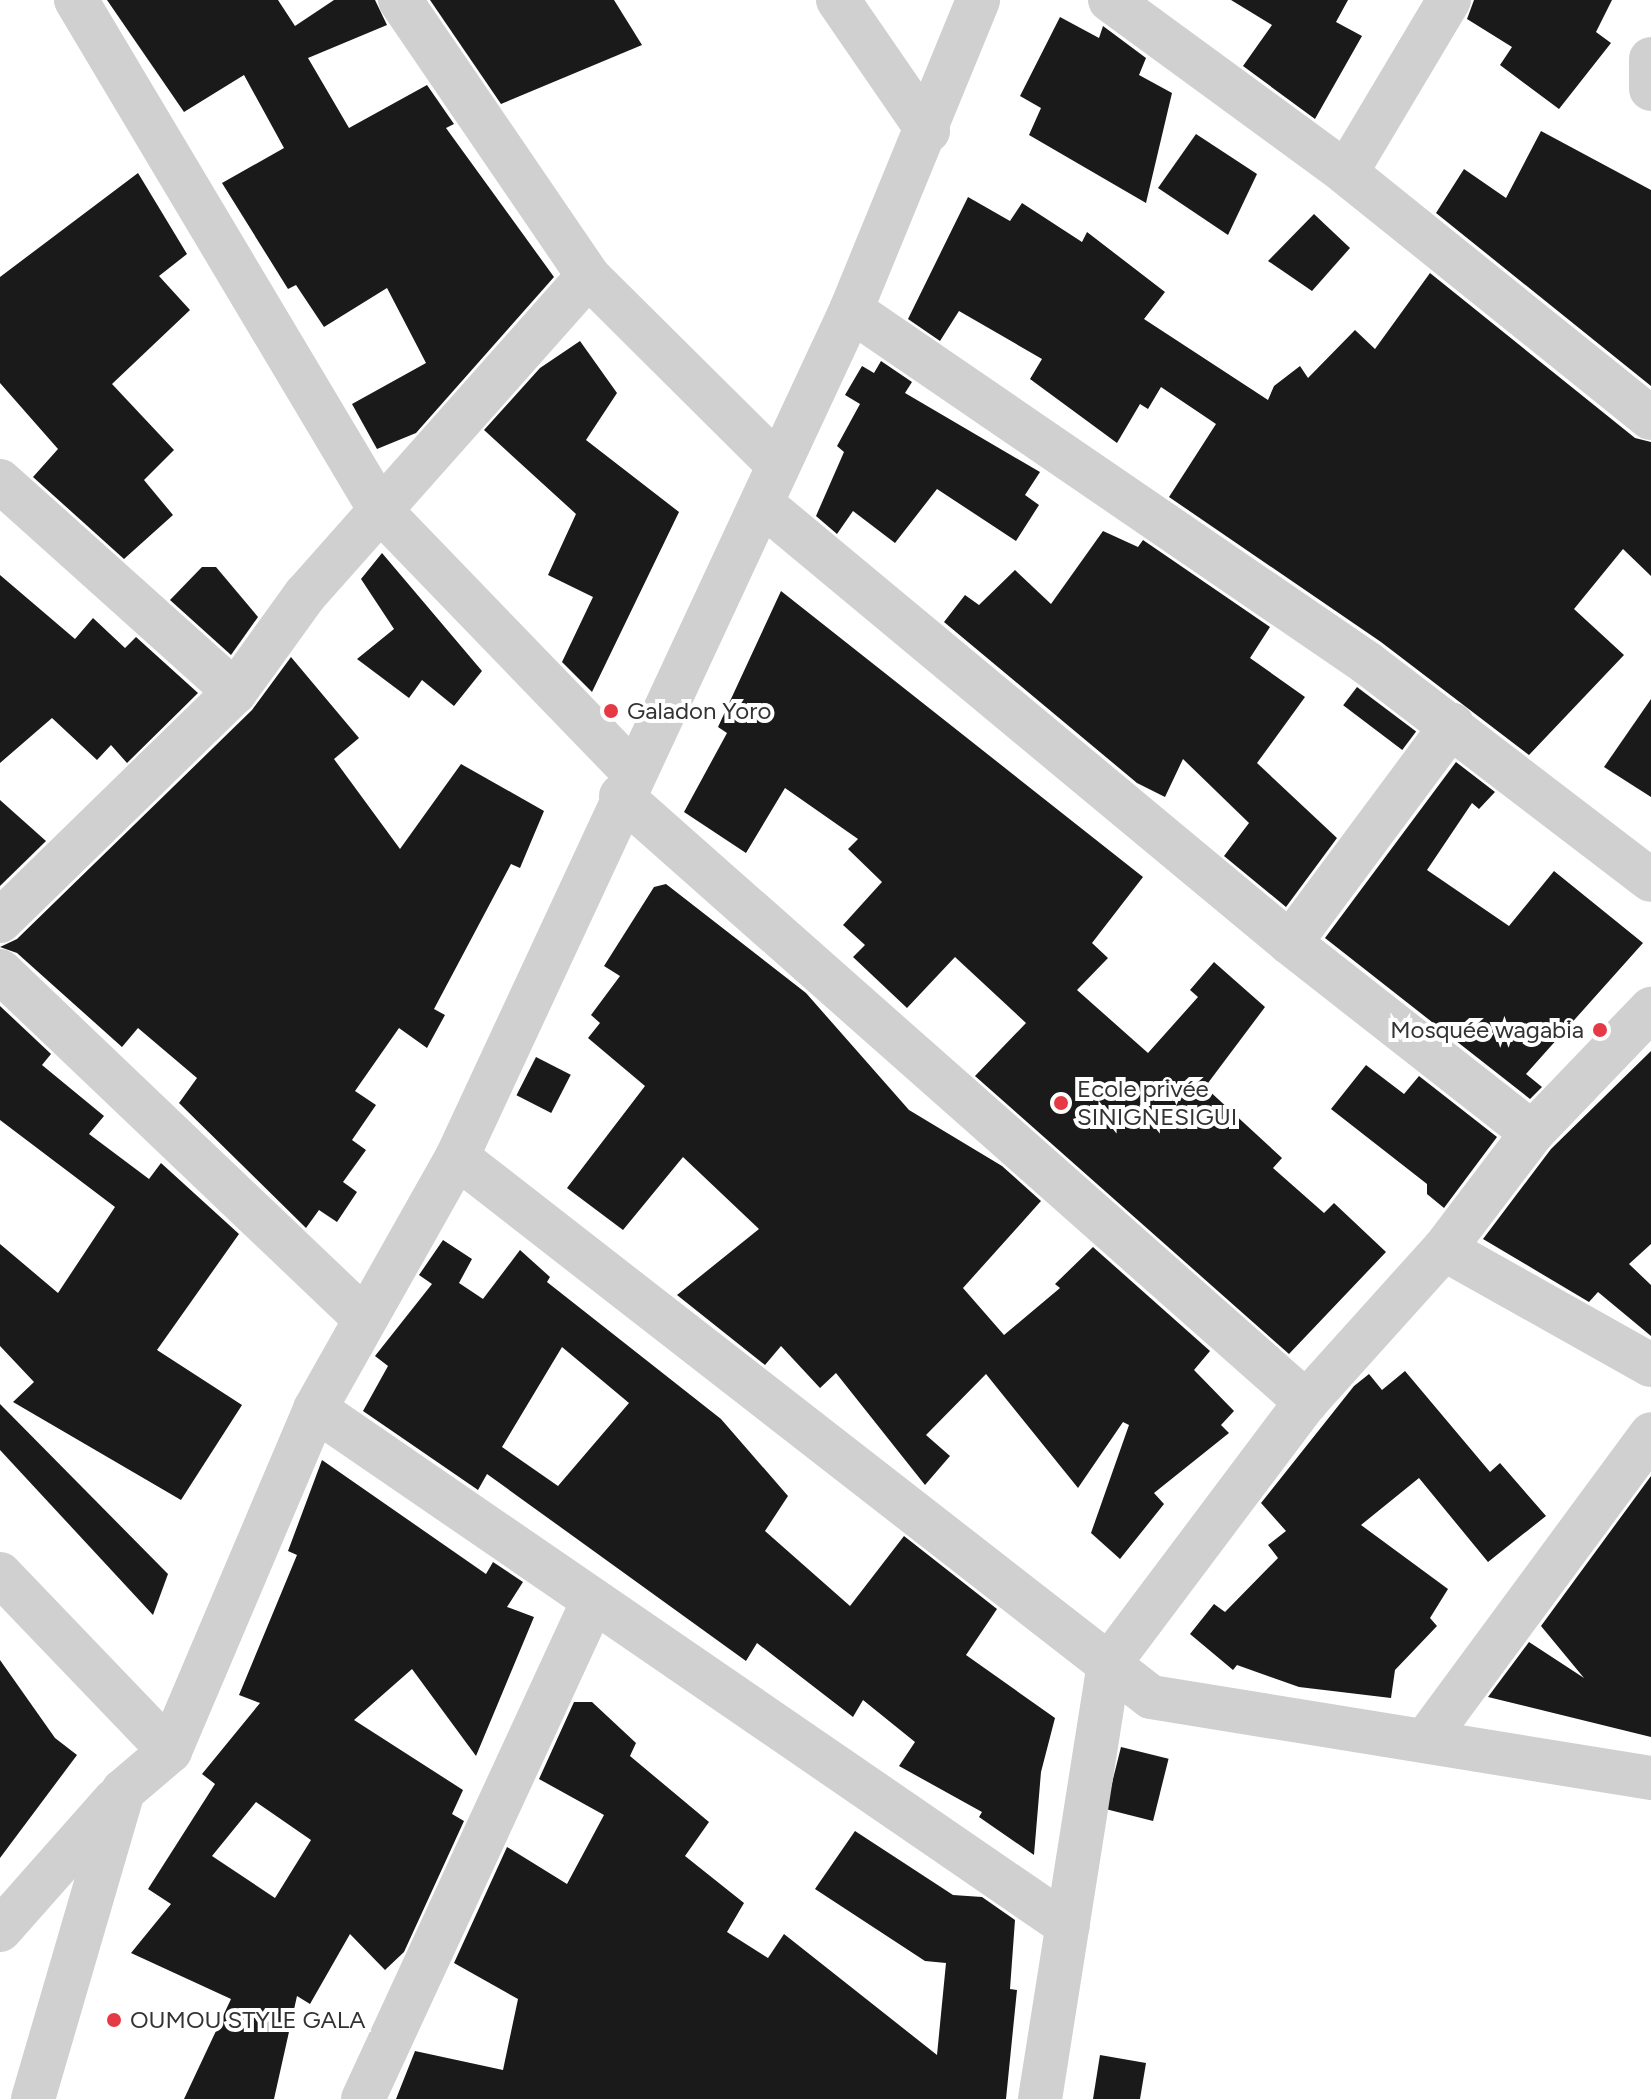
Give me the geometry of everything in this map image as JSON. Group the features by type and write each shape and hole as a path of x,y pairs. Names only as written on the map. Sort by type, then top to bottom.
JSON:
{"street":[{"path":"76,0 380,510 627,784 1306,1402"},
{"path":"400,0 588,276 775,462"},
{"path":"838,0 928,131"},
{"path":"0,1930 123,1791 170,1751 315,1409 457,1157 627,784 762,504 775,462 851,310 928,131 978,0"},
{"path":"1110,0 1346,173 1651,418"},
{"path":"1346,173 1449,0"},
{"path":"1651,59 1651,89"},
{"path":"0,921 235,692 305,595 588,276"},
{"path":"851,310 1452,725 1651,880"},
{"path":"0,481 235,692"},
{"path":"762,504 1290,943 1532,1133"},
{"path":"1290,943 1452,725"},
{"path":"0,971 364,1318"},
{"path":"1040,2099 1109,1664 1306,1402 1444,1249 1532,1133 1651,1009"},
{"path":"457,1157 1151,1697 1651,1778"},
{"path":"1444,1249 1651,1365"},
{"path":"315,1409 1068,1926"},
{"path":"1425,1741 1651,1434"},
{"path":"0,1574 170,1751"},
{"path":"363,2099 593,1601"},
{"path":"33,2099 123,1791"}],"building":[{"path":"107,0 278,0 295,26 334,0 375,0 387,25 308,58 349,128 427,85 454,124 446,128 554,277 416,433 377,449 352,404 426,363 387,288 324,327 296,285 288,289 222,183 284,148 244,75 184,112"},
{"path":"430,0 614,0 642,45 501,104"},
{"path":"1231,0 1348,0 1336,22 1362,36 1315,119 1243,66 1272,25"},
{"path":"1474,0 1612,0 1596,32 1611,43 1559,109 1500,65 1512,47 1467,19"},
{"path":"1060,17 1099,38 1103,26 1146,58 1139,75 1172,93 1146,203 1029,135 1041,108 1020,96"},
{"path":"1541,131 1651,190 1651,386 1436,213 1464,169 1506,198"},
{"path":"1196,134 1257,174 1228,235 1158,188"},
{"path":"138,173 187,254 159,276 190,310 112,384 174,450 144,480 173,515 124,559 33,477 58,449 0,383 0,277"},
{"path":"968,197 1010,221 1022,203 1082,242 1087,232 1165,292 1144,319 1268,400 1274,386 1300,366 1308,378 1355,330 1375,349 1430,273 1635,438 1651,442 1651,576 1623,549 1574,609 1624,655 1529,755 1381,642 1169,497 1216,424 1161,387 1148,409 1140,404 1117,443 1030,379 1042,359 959,311 940,341 908,319"},
{"path":"1314,214 1350,248 1312,291 1268,261"},
{"path":"580,341 617,393 586,440 679,512 592,692 562,662 593,597 548,575 576,514 484,430 540,368"},
{"path":"881,361 912,382 905,393 1040,472 1025,495 1039,505 1016,541 937,489 895,543 853,511 837,534 816,516 844,452 837,446 860,404 845,395 862,366 874,373"},
{"path":"1103,531 1138,547 1143,540 1270,627 1250,658 1305,697 1257,763 1337,838 1286,907 1224,856 1249,823 1183,759 1165,797 1137,783 944,622 965,595 979,605 1015,570 1051,604"},
{"path":"382,553 482,671 454,706 422,680 409,698 357,659 394,629 361,579"},
{"path":"202,567 216,567 258,617 231,655 170,600"},
{"path":"0,575 75,639 93,618 125,648 136,637 198,693 127,763 111,745 97,760 52,718 0,763"},
{"path":"781,591 1143,877 1092,943 1108,958 1077,990 1148,1053 1198,997 1190,990 1214,962 1265,1007 1205,1087 1282,1158 1273,1168 1324,1213 1334,1203 1386,1252 1289,1354 975,1076 1026,1023 955,957 907,1008 853,957 865,945 843,925 882,882 848,849 858,839 785,788 746,853 684,812 727,733 718,727"},
{"path":"291,657 359,738 334,759 400,849 461,764 544,811 520,868 511,864 434,1009 445,1015 427,1048 399,1028 355,1091 376,1105 352,1140 366,1150 343,1182 357,1192 337,1222 319,1210 306,1228 179,1103 197,1078 138,1028 122,1047 17,953 0,947 17,939 252,710"},
{"path":"1357,687 1416,732 1402,750 1343,705"},
{"path":"1651,699 1651,797 1604,767"},
{"path":"1456,762 1495,792 1479,809 1472,803 1427,870 1509,926 1554,871 1643,943 1526,1074 1542,1087 1530,1099 1325,938"},
{"path":"0,800 46,841 0,886"},
{"path":"666,884 806,993 909,1110 1002,1166 1041,1201 963,1288 1004,1335 1060,1288 1055,1284 1093,1247 1210,1351 1194,1370 1234,1411 1221,1425 1229,1433 1154,1493 1164,1504 1120,1559 1091,1533 1129,1425 1123,1422 1078,1488 986,1374 926,1435 950,1456 925,1485 836,1373 820,1388 781,1346 765,1365 677,1295 759,1229 683,1157 623,1230 567,1188 645,1086 588,1038 600,1023 591,1015 620,976 604,966 654,887"},
{"path":"0,1006 51,1054 42,1065 104,1116 89,1134 149,1179 161,1163 239,1234 157,1350 242,1405 181,1500 13,1402 34,1382 0,1346 0,1244 58,1293 115,1207 0,1120"},
{"path":"1651,1051 1651,1244 1629,1264 1651,1285 1651,1336 1598,1292 1589,1302 1483,1239 1551,1149"},
{"path":"536,1057 571,1075 551,1113 516,1095"},
{"path":"1366,1065 1404,1094 1419,1076 1497,1137 1444,1208 1427,1194 1427,1184 1331,1109"},
{"path":"443,1240 472,1259 459,1283 483,1299 520,1250 550,1277 547,1282 721,1419 788,1496 765,1531 850,1606 904,1536 997,1609 966,1655 1055,1718 1041,1772 1034,1855 979,1817 982,1812 899,1766 915,1742 863,1700 853,1717 757,1643 746,1661 487,1474 478,1490 363,1411 388,1366 375,1356 432,1284 419,1275","holes":["562,1347 629,1403 558,1486 502,1447"]},
{"path":"1405,1371 1490,1472 1500,1463 1546,1516 1488,1562 1419,1478 1361,1525 1448,1589 1430,1618 1437,1626 1395,1670 1391,1698 1299,1687 1237,1665 1233,1670 1190,1634 1214,1604 1225,1612 1278,1558 1268,1545 1286,1531 1261,1503 1354,1386 1369,1374 1382,1390"},
{"path":"0,1404 168,1574 153,1615 0,1450"},
{"path":"322,1460 486,1574 493,1562 523,1582 507,1607 534,1617 476,1756 412,1669 354,1720 463,1790 452,1814 464,1821 404,1952 385,1970 350,1934 310,2004 297,1996 274,2099 184,2099 231,1999 131,1953 171,1904 148,1889 215,1784 202,1774 260,1703 239,1695 297,1555 288,1551","holes":["256,1802 311,1840 275,1898 212,1856"]},
{"path":"1651,1476 1651,1737 1488,1697 1529,1642 1584,1678 1541,1626"},
{"path":"0,1660 55,1738 77,1755 0,1858"},
{"path":"574,1702 592,1702 636,1743 630,1756 709,1822 685,1856 744,1903 727,1932 768,1958 784,1934 937,2055 946,1963 925,1961 815,1889 855,1831 953,1895 982,1897 1015,1920 1010,1989 1017,1990 1006,2099 396,2099 415,2051 503,2070 518,1999 454,1963 507,1847 567,1884 604,1815 539,1779"},
{"path":"1121,1747 1169,1759 1153,1821 1106,1809"},
{"path":"1100,2055 1146,2063 1140,2099 1093,2099"}],"place":[{"name":"Galadon Yoro","path":"611,711"},
{"name":"Mosquée wagabia","path":"1600,1030"},
{"name":"Ecole privée SINIGNESIGUI","path":"1061,1103"},
{"name":"OUMOU STYLE GALA","path":"114,2020"}]}
